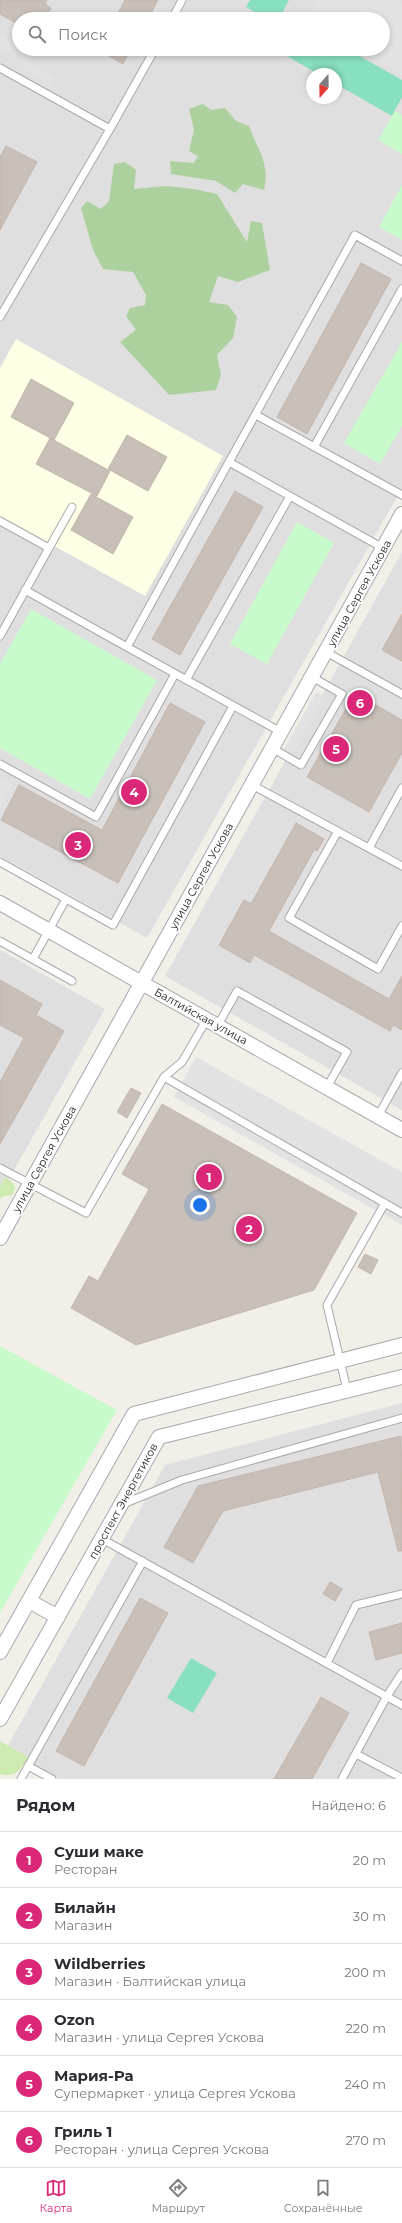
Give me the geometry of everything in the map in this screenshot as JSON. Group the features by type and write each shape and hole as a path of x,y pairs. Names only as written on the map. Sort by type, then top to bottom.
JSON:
{"street":[{"name":"улица Сергея Ускова","path":"0,1238 402,514"},
{"name":"Балтийская улица","path":"0,903 402,1130"},
{"path":"0,1652 134,1414 402,1345"},
{"name":"проспект Энергетиков","path":"0,1719 159,1437 402,1377"},
{"path":"29,1601 58,1617"}],"lane":[{"path":"176,12 182,0"},
{"path":"0,317 110,130 151,56"},
{"path":"0,68 110,130"},
{"path":"127,647 355,235 402,261"},
{"path":"314,447 402,289"},
{"path":"256,415 402,495"},
{"path":"229,462 383,548"},
{"path":"186,680 290,496"},
{"path":"0,636 72,507"},
{"path":"0,521 49,548"},
{"path":"25,590 281,732"},
{"path":"326,652 402,694"},
{"path":"0,764 96,817 175,674"},
{"path":"272,748 301,765 342,694 312,677"},
{"path":"0,862 113,925 234,706"},
{"path":"252,785 402,866"},
{"path":"369,848 402,788"},
{"path":"338,831 289,918 378,968 402,926"},
{"path":"33,959 66,899"},
{"path":"0,941 72,981"},
{"path":"0,1168 86,1213 164,1077 182,1062 237,991 347,1052 327,1087"},
{"path":"378,1116 402,1073"},
{"path":"164,1077 402,1213"},
{"path":"348,1390 327,1305 385,1203"},
{"path":"121,1505 182,1480 402,1418"},
{"path":"102,1539 143,1560 402,1705"},
{"path":"21,1779 143,1560"},
{"path":"327,1663 356,1605 402,1594"},
{"path":"342,1779 387,1696 402,1673"},
{"path":"356,1754 402,1778"},
{"path":"28,1766 52,1779"}],"shaded area":[{"path":"0,0 402,0 402,488 147,938 0,856"},
{"path":"316,0 394,0 402,5 402,75 368,56 390,56 390,12 309,12"},
{"path":"0,36 12,42 12,55 0,48"},
{"path":"26,62 54,78 50,85 22,69"},
{"path":"16,339 223,456 145,596 0,516 0,368"},
{"path":"402,552 402,1110 165,976"},
{"path":"316,692 325,696 291,756 283,751"},
{"path":"0,777 13,785 0,808"},
{"path":"0,950 105,1009 0,1195"},
{"path":"196,1057 402,1172 402,1225 174,1097"},
{"path":"402,1403 402,1779 60,1779 6,1749 165,1465"}],"green space":[{"path":"250,0 289,0 283,12 255,12 246,7"},
{"path":"287,56 359,56 402,80 402,97 392,116 342,87 342,68 308,68"},
{"path":"203,104 211,110 225,108 236,121 249,126 264,164 264,190 243,184 235,193 216,181 171,174 170,161 194,163 198,156 189,151 194,130 189,109"},
{"path":"395,111 402,115 402,154 378,140"},
{"path":"125,162 136,170 134,189 166,186 194,189 217,194 247,242 251,221 262,223 270,270 238,282 218,276 209,302 228,305 237,317 233,338 217,355 221,375 216,390 169,395 120,342 136,330 126,316 130,308 145,305 146,295 133,272 103,269 93,250 81,208 87,201 101,209 109,201 114,164"},
{"path":"402,185 402,240 379,227"},
{"path":"402,342 402,426 380,464 344,443"},
{"path":"297,522 334,543 267,664 230,644"},
{"path":"31,609 157,680 90,799 0,748 0,664"},
{"path":"5,1177 14,1184 15,1189 12,1195 2,1197 0,1200 0,1187"},
{"path":"0,1346 117,1410 0,1613"},
{"path":"191,1658 217,1673 193,1713 167,1698"},
{"path":"0,1741 28,1757 20,1769 14,1774 0,1774"}],"building":[{"path":"0,0 47,0 45,4 51,8 49,12 12,12 12,21 0,14"},
{"path":"125,0 158,0 152,12 119,12"},
{"path":"109,56 127,56 123,64"},
{"path":"6,146 37,162 0,230 0,157"},
{"path":"361,263 391,279 307,434 277,417"},
{"path":"31,379 74,403 54,440 11,417"},
{"path":"127,435 167,457 148,491 108,469"},
{"path":"50,438 110,471 97,496 36,464"},
{"path":"235,491 263,507 180,655 152,639"},
{"path":"91,494 133,517 113,554 71,530"},
{"path":"402,614 402,661 382,650"},
{"path":"355,693 402,720 402,753 369,812 307,777"},
{"path":"170,703 205,722 118,883 1,820 19,785 102,830"},
{"path":"296,823 324,839 317,851 314,850 269,931 389,999 402,976 402,1030 393,1025 390,1031 254,955 250,963 219,945 244,900 251,904"},
{"path":"0,980 42,1004 36,1015 64,1031 0,1144 0,1082 24,1038 0,1025"},
{"path":"131,1088 141,1093 127,1118 117,1112"},
{"path":"162,1104 357,1213 314,1290 136,1345 71,1308 89,1276 98,1281 149,1189 122,1174"},
{"path":"365,1254 378,1260 371,1274 358,1267"},
{"path":"401,1436 402,1551 398,1551 378,1472 223,1511 193,1563 164,1547 198,1486"},
{"path":"330,1582 342,1589 335,1601 323,1594"},
{"path":"140,1598 168,1613 84,1766 56,1751"},
{"path":"402,1623 402,1653 376,1660 369,1632"},
{"path":"321,1697 349,1713 312,1779 274,1779"}],"place":[{"name":"Гриль 1","path":"360,703"},
{"name":"Мария-Ра","path":"336,749"},
{"name":"Ozon","path":"134,792"},
{"name":"Wildberries","path":"78,845"},
{"name":"Суши маке","path":"209,1177"},
{"name":"Билайн","path":"249,1229"}]}
